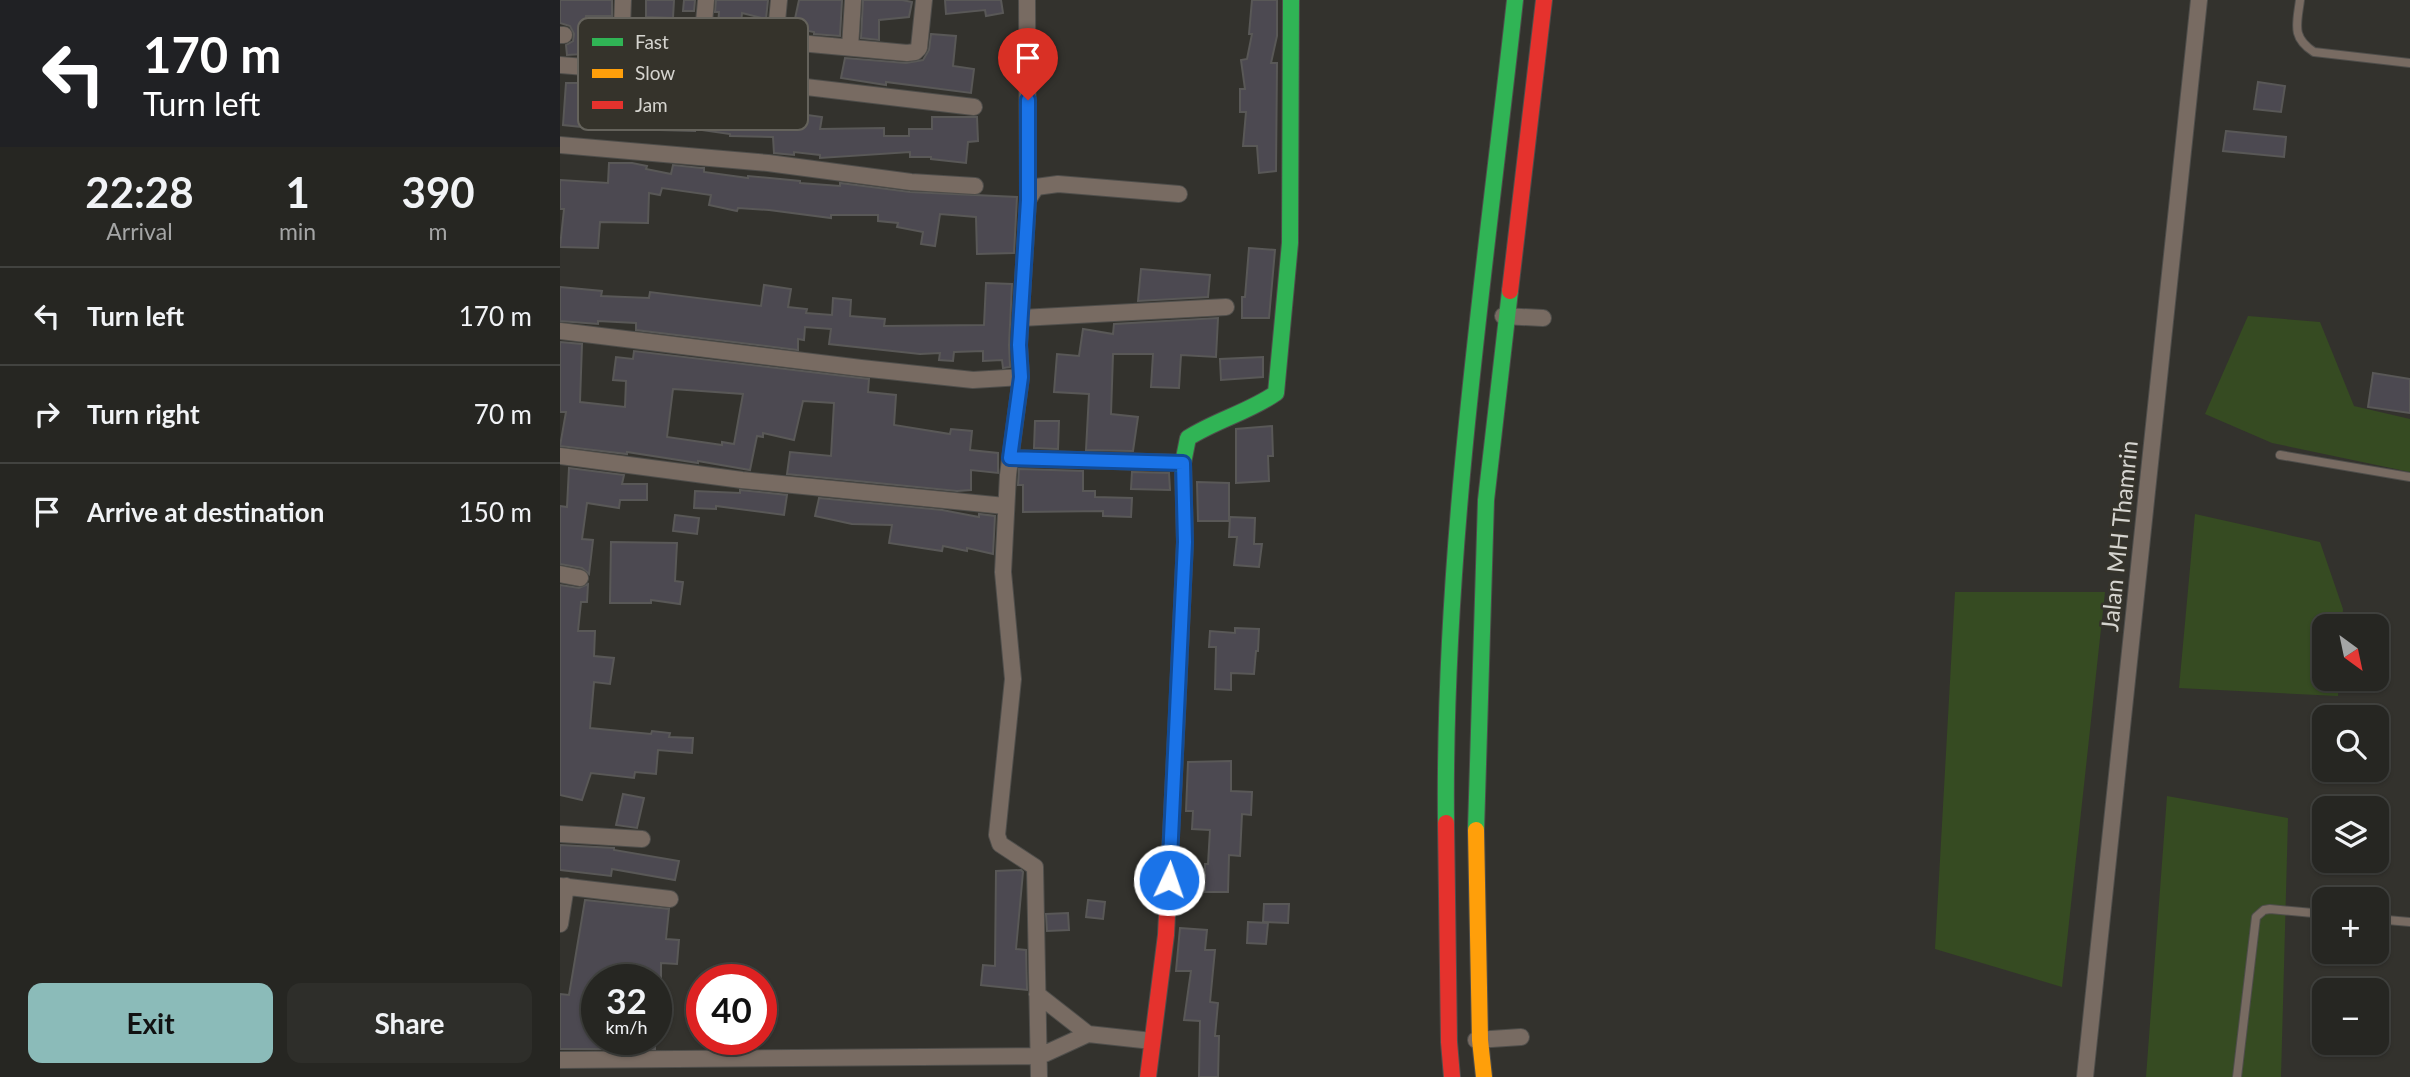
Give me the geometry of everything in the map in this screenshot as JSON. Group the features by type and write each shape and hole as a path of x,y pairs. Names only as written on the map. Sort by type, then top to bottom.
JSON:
{"main road":[{"path":"1148,1077 1166,934 1185,542 1183,463 1188,438 1224,418 1246,412 1276,393 1290,243 1291,0"},
{"path":"1452,1077 1449,1042 1446,797 1450,626 1460,493 1515,0"},
{"path":"1484,1077 1480,1040 1475,796 1486,500 1544,0"}],"street":[{"path":"622,18 623,0"},
{"path":"705,18 706,0"},
{"path":"777,18 779,0"},
{"path":"850,47 853,0"},
{"path":"808,44 915,52 919,48 925,0"},
{"path":"1027,0 1028,200 1021,318 1021,377 1005,506 1003,572 1013,679 997,835 1000,844 1035,867 1039,1077"},
{"name":"Jalan MH Thamrin","path":"2085,1077 2199,0"},
{"path":"560,65 578,66"},
{"path":"808,86 974,107"},
{"path":"560,145 768,163 911,182 975,186"},
{"path":"1028,200 1036,187 1058,184 1179,194"},
{"path":"1021,318 1226,307"},
{"path":"1479,315 1544,318"},
{"path":"560,331 861,369 973,380 1021,377"},
{"path":"560,456 743,480 1005,506"},
{"path":"1010,458 1183,463"},
{"path":"560,574 580,578"},
{"path":"560,834 642,839"},
{"path":"560,924 563,886 670,900"},
{"path":"1037,994 1088,1034"},
{"path":"560,1060 1040,1056 1088,1034 1152,1041"},
{"path":"1449,1042 1521,1037"}],"lane":[{"path":"2300,0 2298,36 2304,45 2314,52 2410,63"},
{"path":"2280,455 2410,477"},
{"path":"2236,1077 2256,917 2264,910 2270,909 2312,913"},
{"path":"2389,920 2410,922"}],"green space":[{"path":"2248,316 2320,322 2354,406 2410,419 2410,472 2272,443 2205,414"},
{"path":"2195,514 2320,542 2343,609 2343,614 2312,614 2312,691 2338,691 2338,696 2179,688"},
{"path":"1955,592 2105,592 2062,987 1935,949"},
{"path":"2167,796 2288,818 2281,1077 2146,1077"}],"building":[{"path":"560,0 612,0 612,16 578,18 578,54 567,55 566,45 573,41 574,34 570,26 560,23"},
{"path":"646,0 674,0 673,18 646,17"},
{"path":"684,0 695,0 694,11 683,11"},
{"path":"716,0 768,0 766,18 742,13 742,18 719,18 719,12 715,12"},
{"path":"799,0 842,0 840,36 814,34 808,31 808,18 795,18"},
{"path":"863,0 912,2 909,17 879,20 879,40 861,38"},
{"path":"945,0 1001,0 1003,13 986,16 985,10 946,14"},
{"path":"1252,0 1277,0 1277,36 1271,63 1277,63 1276,171 1259,173 1257,146 1243,146 1246,112 1240,112 1240,89 1245,89 1241,60 1247,59 1252,34 1249,34"},
{"path":"931,34 956,36 953,66 974,69 971,93 841,78 845,58 906,63 923,60 929,50"},
{"path":"2258,82 2285,86 2281,112 2254,109"},
{"path":"566,83 578,83 578,127 563,125"},
{"path":"808,115 822,117 820,129 884,128 884,136 909,136 909,129 932,129 932,117 977,117 978,141 968,142 966,163 931,157 910,157 910,152 820,158 820,155 794,152 794,155 774,153 773,137 702,130 808,130"},
{"path":"2226,131 2286,137 2284,157 2223,151"},
{"path":"609,163 632,163 671,174 673,165 704,168 704,172 800,183 840,186 840,183 910,192 1017,197 1014,253 977,254 976,217 940,214 935,246 921,244 923,232 897,227 898,223 878,221 878,215 831,215 831,218 769,210 738,208 737,211 709,205 711,195 662,188 660,195 649,193 648,223 600,222 598,248 560,247 564,209 560,209 560,180 608,183"},
{"path":"1249,248 1275,250 1269,318 1242,318"},
{"path":"1141,269 1210,275 1208,297 1138,301"},
{"path":"986,283 1012,284 1010,367 1003,368 1002,360 983,361 983,351 954,352 953,361 939,360 940,353 920,354 829,344 831,329 805,327 804,340 798,339 798,350 636,330 636,323 560,321 560,287 602,291 601,296 649,298 650,292 761,306 764,285 791,289 788,307 807,309 806,313 832,315 833,298 851,300 850,316 885,319 884,326 984,325"},
{"path":"1218,318 1216,357 1181,355 1179,388 1151,387 1153,354 1113,354 1111,414 1138,417 1133,451 1086,450 1089,394 1054,392 1057,354 1079,356 1083,329 1113,334 1114,324"},
{"path":"560,342 582,344 580,402 625,407 626,381 613,380 616,357 633,359 634,351 869,379 868,392 896,395 894,425 950,434 951,429 972,431 970,450 998,453 998,473 971,470 971,490 957,491 787,474 790,452 831,456 834,403 803,401 794,440 763,433 763,437 757,436 750,470 627,452 560,446 566,412 560,412","holes":["673,389 743,394 734,444 722,442 722,445 667,437"]},
{"path":"1263,357 1263,377 1221,380 1220,359"},
{"path":"2373,373 2410,379 2410,413 2368,407"},
{"path":"1035,421 1059,421 1058,449 1034,448"},
{"path":"1272,426 1273,456 1268,456 1269,481 1236,483 1236,429"},
{"path":"569,468 624,475 622,484 647,484 647,500 620,500 619,508 587,503 582,539 593,540 589,574 582,568 560,564 560,506 567,507"},
{"path":"1019,469 1083,471 1083,491 1095,491 1095,497 1132,498 1131,517 1103,516 1103,511 1023,512 1023,485 1018,485"},
{"path":"1132,472 1169,473 1170,490 1131,489"},
{"path":"1197,482 1229,483 1229,521 1198,521"},
{"path":"740,490 787,495 784,515 716,506 716,509 694,508 695,491 740,493"},
{"path":"819,498 942,510 979,517 979,514 995,516 993,554 967,548 967,551 943,546 942,551 889,543 892,525 852,524 815,516"},
{"path":"675,515 699,518 697,534 673,531"},
{"path":"1230,517 1255,518 1254,544 1262,544 1259,567 1234,565 1237,537 1229,537"},
{"path":"611,542 677,543 675,581 683,582 680,604 651,600 651,603 610,603"},
{"path":"588,584 587,602 581,602 578,631 595,631 594,656 614,658 610,684 594,682 590,728 651,734 652,731 670,733 669,737 693,738 692,753 658,750 656,774 635,772 634,778 591,773 582,800 560,795 560,585 579,588"},
{"path":"1235,628 1259,629 1254,674 1231,673 1231,690 1215,689 1216,647 1209,647 1210,631 1235,633"},
{"path":"1231,761 1231,791 1252,792 1251,815 1242,814 1240,856 1229,855 1228,892 1205,892 1205,864 1208,864 1210,830 1192,829 1193,811 1186,811 1188,762"},
{"path":"623,794 644,798 637,828 616,825"},
{"path":"560,845 614,848 679,861 675,880 612,869 611,876 560,870"},
{"path":"996,871 1023,872 1016,949 1026,950 1027,990 981,985 983,965 995,966"},
{"path":"585,900 669,909 666,939 679,940 677,964 581,964 581,1049 560,1049 560,994 569,995"},
{"path":"1088,900 1105,902 1103,919 1086,917"},
{"path":"1264,904 1289,904 1288,923 1263,922"},
{"path":"1068,913 1069,930 1047,931 1046,914"},
{"path":"1248,922 1268,923 1266,944 1247,943"},
{"path":"1180,928 1207,930 1205,950 1215,950 1210,1002 1218,1003 1215,1036 1219,1036 1218,1077 1199,1077 1200,1021 1184,1020 1191,971 1176,971"}],"traffic: fast":[{"path":"1177,714 1185,542 1183,463 1188,438 1276,393 1290,243 1291,0"},
{"path":"1446,823 1451,616 1459,513 1479,308 1515,0"},
{"path":"1476,830 1486,500 1510,291"}],"traffic: slow":[{"path":"1476,830 1480,1040 1484,1077"}],"traffic: jam":[{"path":"1510,291 1544,0"},
{"path":"1148,1077 1166,935 1177,714"},
{"path":"1446,823 1449,1042 1452,1077"}],"route":[{"path":"1028,100 1028,200 1019,345 1021,377 1010,458 1183,463 1185,542 1169,880"}]}
